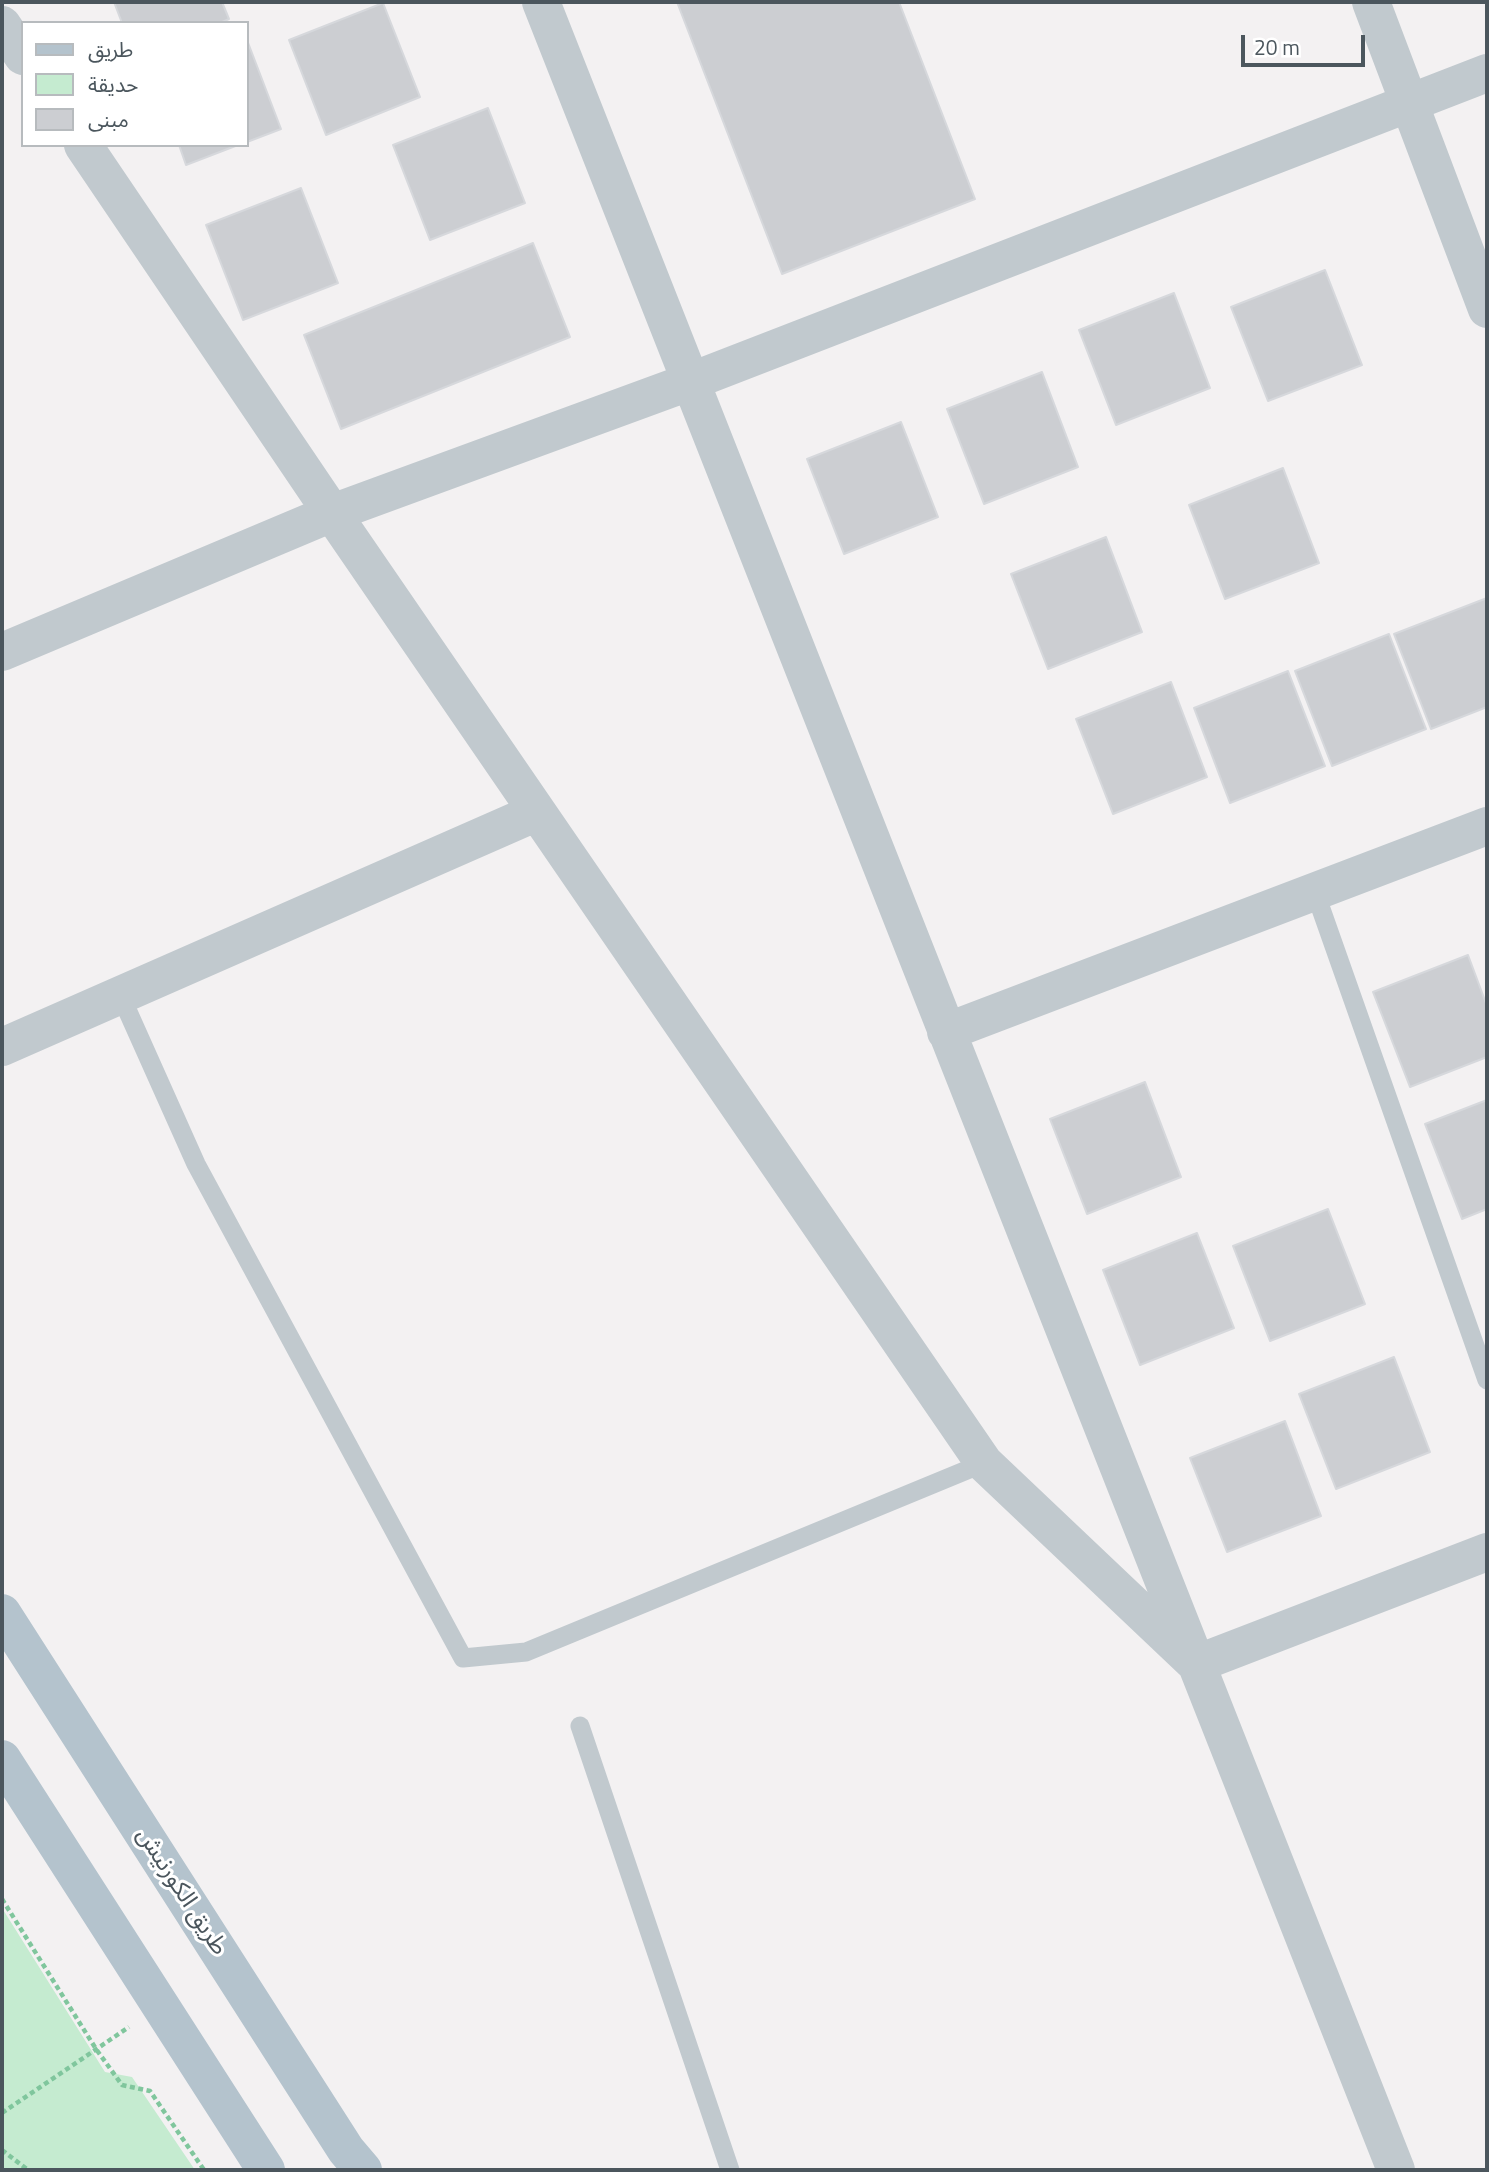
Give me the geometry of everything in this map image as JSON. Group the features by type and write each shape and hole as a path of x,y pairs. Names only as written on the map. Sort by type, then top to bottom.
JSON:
{"main road":[{"name":"طريق الكورنيش","path":"2,1613 346,2150 363,2170"},
{"path":"2,1759 266,2170"}],"street":[{"path":"541,2 1396,2170"},
{"path":"1371,2 1487,309"},
{"path":"2,25 21,53"},
{"path":"2,652 332,513 690,382 1487,73"},
{"path":"84,147 332,513 984,1463 1196,1664"},
{"path":"2,1046 537,812"},
{"path":"946,1032 1487,826"},
{"path":"1196,1664 1487,1552"}],"lane":[{"path":"1315,892 1487,1380"},
{"path":"120,994 196,1164 463,1658 526,1652 984,1463"},
{"path":"580,1726 730,2170"}],"path":[{"path":"2,1899 121,2084 150,2091 204,2170"},
{"path":"2,2113 160,2006"},
{"path":"2,2150 28,2170"}],"green space":[{"path":"2,1908 105,2072 132,2077 195,2170 2,2170"}],"building":[{"path":"114,2 222,2 229,19 224,21 121,21"},
{"path":"677,2 899,2 975,199 782,274"},
{"path":"383,3 420,97 326,135 289,40"},
{"path":"248,43 281,129 248,142"},
{"path":"488,108 525,203 430,240 393,145"},
{"path":"180,147 233,147 186,165"},
{"path":"301,188 338,283 243,320 206,225"},
{"path":"533,243 570,337 341,429 304,335"},
{"path":"1325,270 1362,365 1268,401 1231,307"},
{"path":"1174,293 1210,388 1116,425 1079,330"},
{"path":"1042,372 1078,467 984,504 947,409"},
{"path":"901,422 938,517 844,554 807,459"},
{"path":"1283,468 1319,563 1225,599 1189,505"},
{"path":"1106,537 1142,632 1048,669 1011,574"},
{"path":"1487,598 1487,707 1431,729 1394,634"},
{"path":"1389,634 1426,729 1332,766 1295,671"},
{"path":"1288,671 1325,766 1230,803 1194,708"},
{"path":"1171,682 1207,777 1113,814 1076,719"},
{"path":"1468,955 1487,1006 1487,1057 1410,1087 1373,992"},
{"path":"1145,1082 1181,1177 1087,1214 1050,1119"},
{"path":"1487,1100 1487,1209 1462,1219 1425,1124"},
{"path":"1328,1209 1365,1304 1270,1341 1233,1246"},
{"path":"1197,1233 1234,1328 1140,1365 1103,1270"},
{"path":"1394,1357 1430,1452 1336,1489 1299,1394"},
{"path":"1285,1421 1321,1516 1227,1552 1190,1458"}]}
